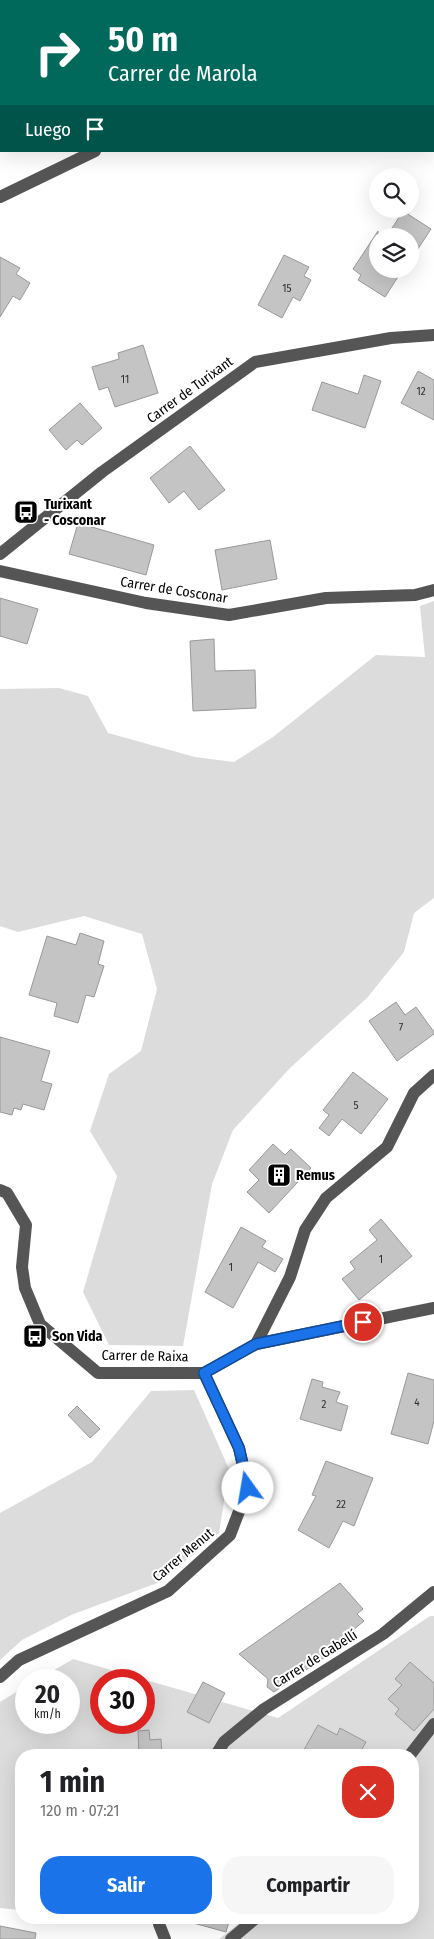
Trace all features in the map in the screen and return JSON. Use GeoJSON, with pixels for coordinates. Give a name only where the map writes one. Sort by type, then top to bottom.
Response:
{"type":"FeatureCollection","features":[{"type":"Feature","properties":{"kind":"street"},"geometry":{"type":"LineString","coordinates":[[0,198],[93,152]]}},
{"type":"Feature","properties":{"kind":"street","name":"Carrer de Turixant"},"geometry":{"type":"LineString","coordinates":[[0,554],[102,472],[255,362],[391,338],[434,335]]}},
{"type":"Feature","properties":{"kind":"street","name":"Carrer de Cosconar"},"geometry":{"type":"LineString","coordinates":[[0,571],[146,602],[229,615],[326,598],[415,595],[434,590]]}},
{"type":"Feature","properties":{"kind":"street"},"geometry":{"type":"LineString","coordinates":[[256,1344],[290,1277],[305,1230],[326,1198],[387,1147],[414,1093],[434,1075]]}},
{"type":"Feature","properties":{"kind":"street","name":"Carrer de Raixa"},"geometry":{"type":"LineString","coordinates":[[0,1190],[7,1193],[26,1225],[22,1267],[25,1288],[40,1324],[98,1373],[204,1373]]}},
{"type":"Feature","properties":{"kind":"street"},"geometry":{"type":"LineString","coordinates":[[204,1373],[256,1344],[434,1308]]}},
{"type":"Feature","properties":{"kind":"street","name":"Carrer Menut"},"geometry":{"type":"LineString","coordinates":[[0,1677],[19,1660],[168,1590],[230,1535],[248,1488],[239,1448],[204,1373]]}},
{"type":"Feature","properties":{"kind":"street","name":"Carrer de Gabellí"},"geometry":{"type":"LineString","coordinates":[[220,1749],[224,1742],[264,1709],[383,1634],[434,1592]]}},
{"type":"Feature","properties":{"kind":"street"},"geometry":{"type":"LineString","coordinates":[[415,1749],[434,1724]]}},
{"type":"Feature","properties":{"kind":"street"},"geometry":{"type":"LineString","coordinates":[[159,1924],[165,1939]]}},
{"type":"Feature","properties":{"kind":"street"},"geometry":{"type":"LineString","coordinates":[[231,1939],[249,1924]]}},
{"type":"Feature","properties":{"kind":"shaded area"},"geometry":{"type":"Polygon","coordinates":[[[434,601],[434,898],[414,913],[404,952],[367,998],[290,1068],[233,1130],[212,1184],[183,1346],[109,1345],[83,1292],[117,1176],[90,1131],[109,1074],[141,1051],[157,989],[142,934],[84,916],[18,932],[0,926],[0,689],[59,688],[88,696],[108,733],[195,757],[234,762],[273,737],[376,655],[425,657],[420,606],[434,601]]]}},
{"type":"Feature","properties":{"kind":"shaded area"},"geometry":{"type":"Polygon","coordinates":[[[194,1390],[229,1469],[219,1533],[160,1582],[71,1615],[22,1640],[0,1660],[0,1513],[92,1462],[151,1391],[194,1390]]]}},
{"type":"Feature","properties":{"kind":"shaded area"},"geometry":{"type":"Polygon","coordinates":[[[430,1616],[434,1616],[434,1939],[219,1939],[238,1924],[419,1924],[419,1749],[15,1749],[15,1909],[0,1908],[0,1702],[15,1693],[15,1734],[80,1734],[80,1669],[56,1669],[73,1659],[108,1669],[90,1669],[90,1734],[155,1734],[155,1683],[278,1718],[430,1616]]]}},
{"type":"Feature","properties":{"kind":"building"},"geometry":{"type":"Polygon","coordinates":[[[399,218],[414,218],[431,229],[419,247],[419,228],[392,228],[399,218]]]}},
{"type":"Feature","properties":{"kind":"building"},"geometry":{"type":"Polygon","coordinates":[[[369,245],[369,278],[397,278],[385,297],[358,280],[361,275],[353,269],[369,245]]]}},
{"type":"Feature","properties":{"kind":"building"},"geometry":{"type":"Polygon","coordinates":[[[284,255],[309,267],[304,276],[311,280],[300,301],[293,297],[282,318],[258,305],[284,255]]]}},
{"type":"Feature","properties":{"kind":"building"},"geometry":{"type":"Polygon","coordinates":[[[0,257],[20,268],[16,274],[30,283],[20,300],[13,296],[0,317],[0,257]]]}},
{"type":"Feature","properties":{"kind":"building"},"geometry":{"type":"Polygon","coordinates":[[[143,345],[158,393],[115,407],[108,387],[99,390],[92,367],[119,359],[118,353],[143,345]]]}},
{"type":"Feature","properties":{"kind":"building"},"geometry":{"type":"Polygon","coordinates":[[[418,371],[434,380],[434,420],[401,403],[418,371]]]}},
{"type":"Feature","properties":{"kind":"building"},"geometry":{"type":"Polygon","coordinates":[[[364,375],[381,381],[365,428],[312,410],[322,382],[358,394],[364,375]]]}},
{"type":"Feature","properties":{"kind":"building"},"geometry":{"type":"Polygon","coordinates":[[[80,403],[102,428],[82,445],[77,440],[66,450],[49,430],[80,403]]]}},
{"type":"Feature","properties":{"kind":"building"},"geometry":{"type":"Polygon","coordinates":[[[190,446],[225,490],[199,510],[184,491],[169,503],[150,478],[190,446]]]}},
{"type":"Feature","properties":{"kind":"building"},"geometry":{"type":"Polygon","coordinates":[[[78,523],[154,545],[146,575],[69,554],[78,523]]]}},
{"type":"Feature","properties":{"kind":"building"},"geometry":{"type":"Polygon","coordinates":[[[270,540],[277,579],[222,590],[215,550],[270,540]]]}},
{"type":"Feature","properties":{"kind":"building"},"geometry":{"type":"Polygon","coordinates":[[[0,598],[38,609],[27,644],[0,636],[0,598]]]}},
{"type":"Feature","properties":{"kind":"building"},"geometry":{"type":"Polygon","coordinates":[[[214,639],[215,671],[255,670],[256,708],[193,711],[190,641],[214,639]]]}},
{"type":"Feature","properties":{"kind":"building"},"geometry":{"type":"Polygon","coordinates":[[[80,933],[104,941],[98,964],[104,966],[94,997],[86,995],[78,1023],[54,1016],[57,1003],[29,995],[47,936],[76,945],[80,933]]]}},
{"type":"Feature","properties":{"kind":"building"},"geometry":{"type":"Polygon","coordinates":[[[396,1002],[405,1015],[416,1007],[434,1032],[434,1034],[397,1061],[369,1021],[396,1002]]]}},
{"type":"Feature","properties":{"kind":"building"},"geometry":{"type":"Polygon","coordinates":[[[0,1037],[50,1051],[41,1081],[52,1084],[44,1110],[23,1104],[21,1110],[14,1108],[12,1115],[0,1112],[0,1037]]]}},
{"type":"Feature","properties":{"kind":"building"},"geometry":{"type":"Polygon","coordinates":[[[353,1072],[388,1099],[361,1134],[342,1119],[329,1136],[319,1128],[329,1115],[323,1110],[353,1072]]]}},
{"type":"Feature","properties":{"kind":"building","name":"Remus"},"geometry":{"type":"Polygon","coordinates":[[[273,1144],[285,1155],[291,1149],[311,1168],[269,1213],[247,1192],[259,1180],[249,1170],[273,1144]]]}},
{"type":"Feature","properties":{"kind":"building"},"geometry":{"type":"Polygon","coordinates":[[[381,1219],[412,1256],[359,1300],[342,1279],[355,1269],[350,1262],[377,1240],[369,1230],[381,1219]]]}},
{"type":"Feature","properties":{"kind":"building"},"geometry":{"type":"Polygon","coordinates":[[[241,1227],[266,1241],[262,1247],[283,1259],[275,1272],[258,1262],[233,1308],[205,1292],[241,1227]]]}},
{"type":"Feature","properties":{"kind":"building"},"geometry":{"type":"Polygon","coordinates":[[[408,1373],[434,1380],[434,1421],[428,1444],[391,1434],[408,1373]]]}},
{"type":"Feature","properties":{"kind":"building"},"geometry":{"type":"Polygon","coordinates":[[[312,1379],[323,1382],[322,1387],[340,1392],[336,1402],[348,1406],[341,1431],[300,1419],[312,1379]]]}},
{"type":"Feature","properties":{"kind":"building"},"geometry":{"type":"Polygon","coordinates":[[[77,1406],[100,1429],[90,1438],[68,1415],[77,1406]]]}},
{"type":"Feature","properties":{"kind":"building"},"geometry":{"type":"Polygon","coordinates":[[[326,1461],[373,1478],[354,1526],[343,1521],[329,1548],[298,1530],[316,1496],[312,1495],[326,1461]]]}},
{"type":"Feature","properties":{"kind":"building"},"geometry":{"type":"Polygon","coordinates":[[[340,1583],[363,1609],[357,1614],[364,1621],[353,1630],[357,1635],[274,1692],[267,1687],[268,1679],[239,1654],[340,1583]]]}},
{"type":"Feature","properties":{"kind":"building"},"geometry":{"type":"Polygon","coordinates":[[[410,1662],[434,1683],[434,1709],[414,1731],[395,1714],[399,1709],[388,1699],[402,1685],[395,1679],[410,1662]]]}},
{"type":"Feature","properties":{"kind":"building"},"geometry":{"type":"Polygon","coordinates":[[[203,1682],[225,1693],[209,1723],[187,1712],[203,1682]]]}},
{"type":"Feature","properties":{"kind":"building"},"geometry":{"type":"Polygon","coordinates":[[[318,1725],[337,1735],[340,1728],[366,1742],[362,1749],[304,1749],[318,1725]]]}},
{"type":"Feature","properties":{"kind":"building"},"geometry":{"type":"Polygon","coordinates":[[[138,1734],[149,1734],[150,1740],[161,1739],[162,1749],[139,1749],[138,1734]]]}},
{"type":"Feature","properties":{"kind":"building"},"geometry":{"type":"Polygon","coordinates":[[[197,1924],[228,1924],[226,1932],[197,1924]]]}},
{"type":"Feature","properties":{"kind":"building"},"geometry":{"type":"Polygon","coordinates":[[[0,1926],[36,1933],[35,1939],[0,1939],[0,1926]]]}},
{"type":"Feature","properties":{"kind":"place","name":"Turixant - Cosconar"},"geometry":{"type":"Point","coordinates":[26,512]}},
{"type":"Feature","properties":{"kind":"place","name":"Remus"},"geometry":{"type":"Point","coordinates":[279,1175]}},
{"type":"Feature","properties":{"kind":"place","name":"Son Vida"},"geometry":{"type":"Point","coordinates":[35,1336]}},
{"type":"Feature","properties":{"kind":"route"},"geometry":{"type":"LineString","coordinates":[[248,1488],[239,1448],[204,1373],[256,1344],[363,1322]]}}]}
